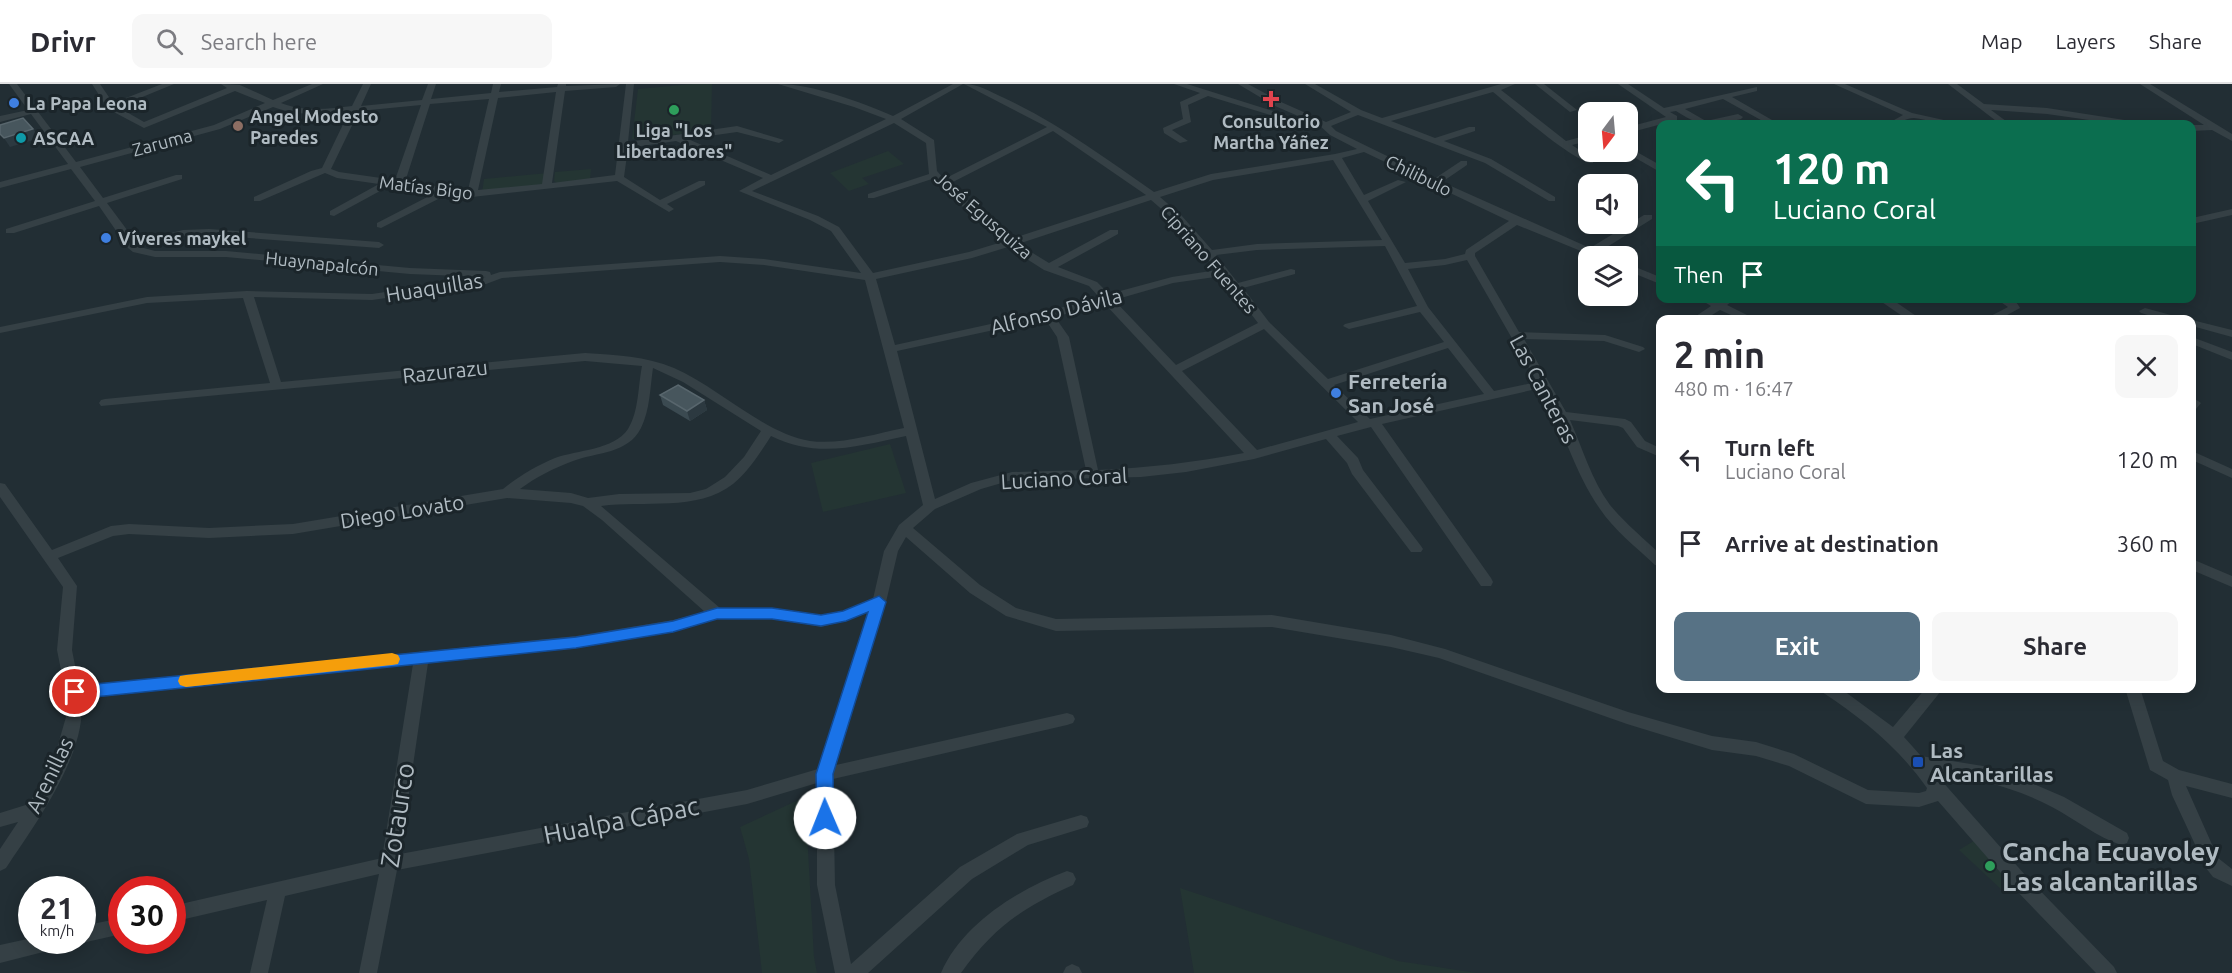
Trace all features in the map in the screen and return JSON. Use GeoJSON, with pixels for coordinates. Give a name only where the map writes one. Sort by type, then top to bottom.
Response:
{"type":"FeatureCollection","features":[{"type":"Feature","properties":{"kind":"street"},"geometry":{"type":"LineString","coordinates":[[13,84],[132,246],[183,233],[209,232],[379,245]]}},
{"type":"Feature","properties":{"kind":"street"},"geometry":{"type":"LineString","coordinates":[[96,84],[111,107],[144,125],[244,84]]}},
{"type":"Feature","properties":{"kind":"street"},"geometry":{"type":"LineString","coordinates":[[111,107],[170,84]]}},
{"type":"Feature","properties":{"kind":"street"},"geometry":{"type":"LineString","coordinates":[[225,84],[273,104],[304,112],[356,110],[427,103],[561,86],[616,84]]}},
{"type":"Feature","properties":{"kind":"street","name":"Zaruma"},"geometry":{"type":"LineString","coordinates":[[0,185],[209,130],[319,84]]}},
{"type":"Feature","properties":{"kind":"street"},"geometry":{"type":"LineString","coordinates":[[257,200],[314,173],[326,170],[367,84]]}},
{"type":"Feature","properties":{"kind":"street"},"geometry":{"type":"LineString","coordinates":[[399,184],[432,84]]}},
{"type":"Feature","properties":{"kind":"street"},"geometry":{"type":"LineString","coordinates":[[471,194],[497,84]]}},
{"type":"Feature","properties":{"kind":"street"},"geometry":{"type":"LineString","coordinates":[[630,84],[619,177],[665,206],[702,183]]}},
{"type":"Feature","properties":{"kind":"street","name":"José Egusquiza"},"geometry":{"type":"LineString","coordinates":[[782,84],[894,118],[931,142],[932,171],[938,179],[1010,243],[1048,268],[1090,283],[1108,299],[1254,455]]}},
{"type":"Feature","properties":{"kind":"street"},"geometry":{"type":"LineString","coordinates":[[930,506],[909,431],[891,349],[870,277],[835,229],[814,218],[745,192],[745,189],[894,118],[959,84]]}},
{"type":"Feature","properties":{"kind":"street","name":"Cipriano Fuentes"},"geometry":{"type":"LineString","coordinates":[[968,84],[1054,127],[1152,195],[1177,218],[1209,253],[1222,273],[1265,324],[1371,424],[1486,582]]}},
{"type":"Feature","properties":{"kind":"street"},"geometry":{"type":"LineString","coordinates":[[1178,84],[1334,133]]}},
{"type":"Feature","properties":{"kind":"street","name":"Chilibulo"},"geometry":{"type":"LineString","coordinates":[[1242,84],[1278,104],[1326,125],[1334,133],[1434,183],[1578,247]]}},
{"type":"Feature","properties":{"kind":"street"},"geometry":{"type":"LineString","coordinates":[[1309,84],[1358,112],[1488,161],[1552,199]]}},
{"type":"Feature","properties":{"kind":"street"},"geometry":{"type":"LineString","coordinates":[[1381,121],[1511,84]]}},
{"type":"Feature","properties":{"kind":"street"},"geometry":{"type":"LineString","coordinates":[[1539,84],[1573,110]]}},
{"type":"Feature","properties":{"kind":"street"},"geometry":{"type":"LineString","coordinates":[[1622,84],[1674,118],[1666,120]]}},
{"type":"Feature","properties":{"kind":"street"},"geometry":{"type":"LineString","coordinates":[[1838,84],[1910,115],[1936,120]]}},
{"type":"Feature","properties":{"kind":"street"},"geometry":{"type":"LineString","coordinates":[[1952,84],[1999,120]]}},
{"type":"Feature","properties":{"kind":"street"},"geometry":{"type":"LineString","coordinates":[[2144,84],[2232,138]]}},
{"type":"Feature","properties":{"kind":"street"},"geometry":{"type":"LineString","coordinates":[[546,187],[561,86]]}},
{"type":"Feature","properties":{"kind":"street"},"geometry":{"type":"LineString","coordinates":[[1495,89],[1578,153]]}},
{"type":"Feature","properties":{"kind":"street"},"geometry":{"type":"LineString","coordinates":[[1664,111],[1754,89]]}},
{"type":"Feature","properties":{"kind":"street"},"geometry":{"type":"LineString","coordinates":[[1183,141],[1170,133],[1168,129],[1188,120],[1183,104],[1208,93]]}},
{"type":"Feature","properties":{"kind":"street"},"geometry":{"type":"LineString","coordinates":[[1723,96],[1767,120]]}},
{"type":"Feature","properties":{"kind":"street"},"geometry":{"type":"LineString","coordinates":[[1980,106],[2047,111],[2105,120]]}},
{"type":"Feature","properties":{"kind":"street"},"geometry":{"type":"LineString","coordinates":[[1678,108],[1699,120]]}},
{"type":"Feature","properties":{"kind":"street"},"geometry":{"type":"LineString","coordinates":[[0,119],[33,111]]}},
{"type":"Feature","properties":{"kind":"street"},"geometry":{"type":"LineString","coordinates":[[1326,125],[1358,112]]}},
{"type":"Feature","properties":{"kind":"street"},"geometry":{"type":"LineString","coordinates":[[1899,120],[1910,115]]}},
{"type":"Feature","properties":{"kind":"street"},"geometry":{"type":"LineString","coordinates":[[1724,120],[1738,117]]}},
{"type":"Feature","properties":{"kind":"street"},"geometry":{"type":"LineString","coordinates":[[1638,127],[1656,123]]}},
{"type":"Feature","properties":{"kind":"street"},"geometry":{"type":"LineString","coordinates":[[871,196],[938,179],[1054,127]]}},
{"type":"Feature","properties":{"kind":"street"},"geometry":{"type":"LineString","coordinates":[[2196,128],[2213,127]]}},
{"type":"Feature","properties":{"kind":"street"},"geometry":{"type":"LineString","coordinates":[[623,146],[737,129],[779,140]]}},
{"type":"Feature","properties":{"kind":"street"},"geometry":{"type":"LineString","coordinates":[[1435,141],[1472,129]]}},
{"type":"Feature","properties":{"kind":"street"},"geometry":{"type":"LineString","coordinates":[[675,137],[768,177]]}},
{"type":"Feature","properties":{"kind":"street"},"geometry":{"type":"LineString","coordinates":[[1563,144],[1578,140]]}},
{"type":"Feature","properties":{"kind":"street"},"geometry":{"type":"LineString","coordinates":[[870,277],[972,255],[1152,195],[1240,171],[1336,157],[1366,149]]}},
{"type":"Feature","properties":{"kind":"street"},"geometry":{"type":"LineString","coordinates":[[1638,156],[1656,167]]}},
{"type":"Feature","properties":{"kind":"street"},"geometry":{"type":"LineString","coordinates":[[1336,157],[1389,243],[1423,308],[1491,395]]}},
{"type":"Feature","properties":{"kind":"street"},"geometry":{"type":"LineString","coordinates":[[1434,183],[1464,163]]}},
{"type":"Feature","properties":{"kind":"street","name":"Matías Bigo"},"geometry":{"type":"LineString","coordinates":[[326,170],[337,175],[471,194],[619,177]]}},
{"type":"Feature","properties":{"kind":"street"},"geometry":{"type":"LineString","coordinates":[[10,231],[179,177]]}},
{"type":"Feature","properties":{"kind":"street"},"geometry":{"type":"LineString","coordinates":[[1364,200],[1401,182]]}},
{"type":"Feature","properties":{"kind":"street"},"geometry":{"type":"LineString","coordinates":[[334,213],[388,183]]}},
{"type":"Feature","properties":{"kind":"street"},"geometry":{"type":"LineString","coordinates":[[381,225],[446,190]]}},
{"type":"Feature","properties":{"kind":"street"},"geometry":{"type":"LineString","coordinates":[[2196,220],[2232,212]]}},
{"type":"Feature","properties":{"kind":"street"},"geometry":{"type":"LineString","coordinates":[[1607,246],[1648,217]]}},
{"type":"Feature","properties":{"kind":"street"},"geometry":{"type":"LineString","coordinates":[[1402,266],[1445,262],[1470,255],[1470,252],[1516,221]]}},
{"type":"Feature","properties":{"kind":"street"},"geometry":{"type":"LineString","coordinates":[[1048,268],[1114,232]]}},
{"type":"Feature","properties":{"kind":"street"},"geometry":{"type":"LineString","coordinates":[[1209,253],[1257,247],[1389,243]]}},
{"type":"Feature","properties":{"kind":"street","name":"Huaynapalcón"},"geometry":{"type":"LineString","coordinates":[[132,246],[144,253],[155,254],[226,254],[410,271],[500,275]]}},
{"type":"Feature","properties":{"kind":"street","name":"Las Canteras"},"geometry":{"type":"LineString","coordinates":[[1470,255],[1562,415],[1593,487],[1605,507],[1629,534],[1656,558]]}},
{"type":"Feature","properties":{"kind":"street","name":"Huaquillas"},"geometry":{"type":"LineString","coordinates":[[0,330],[147,300],[247,294],[372,297],[486,281],[500,275],[720,259],[764,262],[870,277]]}},
{"type":"Feature","properties":{"kind":"street"},"geometry":{"type":"LineString","coordinates":[[1638,271],[1656,279]]}},
{"type":"Feature","properties":{"kind":"street"},"geometry":{"type":"LineString","coordinates":[[1235,287],[1291,272]]}},
{"type":"Feature","properties":{"kind":"street","name":"Alfonso Dávila"},"geometry":{"type":"LineString","coordinates":[[891,349],[1048,315],[1172,280],[1222,273]]}},
{"type":"Feature","properties":{"kind":"street"},"geometry":{"type":"LineString","coordinates":[[247,294],[276,385]]}},
{"type":"Feature","properties":{"kind":"street"},"geometry":{"type":"LineString","coordinates":[[1714,303],[1741,315]]}},
{"type":"Feature","properties":{"kind":"street"},"geometry":{"type":"LineString","coordinates":[[1704,315],[1724,303]]}},
{"type":"Feature","properties":{"kind":"street"},"geometry":{"type":"LineString","coordinates":[[1889,303],[1909,315]]}},
{"type":"Feature","properties":{"kind":"street"},"geometry":{"type":"LineString","coordinates":[[1999,315],[2014,308],[2008,303]]}},
{"type":"Feature","properties":{"kind":"street"},"geometry":{"type":"LineString","coordinates":[[1349,326],[1423,308]]}},
{"type":"Feature","properties":{"kind":"street"},"geometry":{"type":"LineString","coordinates":[[1048,315],[1063,337],[1093,474]]}},
{"type":"Feature","properties":{"kind":"street"},"geometry":{"type":"LineString","coordinates":[[1174,369],[1265,324]]}},
{"type":"Feature","properties":{"kind":"street"},"geometry":{"type":"LineString","coordinates":[[2196,324],[2232,334]]}},
{"type":"Feature","properties":{"kind":"street"},"geometry":{"type":"LineString","coordinates":[[1516,335],[1605,338],[1639,349]]}},
{"type":"Feature","properties":{"kind":"street"},"geometry":{"type":"LineString","coordinates":[[2196,342],[2232,356]]}},
{"type":"Feature","properties":{"kind":"street"},"geometry":{"type":"LineString","coordinates":[[1326,384],[1449,344]]}},
{"type":"Feature","properties":{"kind":"street","name":"Razurazu"},"geometry":{"type":"LineString","coordinates":[[105,403],[585,357],[648,363],[672,372],[769,429],[799,443],[826,446],[909,431]]}},
{"type":"Feature","properties":{"kind":"street"},"geometry":{"type":"LineString","coordinates":[[507,493],[519,482],[543,468],[572,456],[615,445],[624,440],[637,423],[648,363]]}},
{"type":"Feature","properties":{"kind":"street","name":"Luciano Coral"},"geometry":{"type":"LineString","coordinates":[[844,973],[826,885],[825,774],[879,602],[891,551],[904,528],[930,506],[976,486],[1012,476],[1141,473],[1186,468],[1254,455],[1371,424],[1543,384]]}},
{"type":"Feature","properties":{"kind":"street"},"geometry":{"type":"LineString","coordinates":[[1562,415],[1621,422],[1627,425],[1641,444],[1656,451]]}},
{"type":"Feature","properties":{"kind":"street"},"geometry":{"type":"LineString","coordinates":[[588,504],[604,500],[695,498],[715,491],[744,466],[769,429]]}},
{"type":"Feature","properties":{"kind":"street"},"geometry":{"type":"LineString","coordinates":[[1329,435],[1353,461],[1357,471],[1416,549]]}},
{"type":"Feature","properties":{"kind":"street"},"geometry":{"type":"LineString","coordinates":[[2196,457],[2232,474]]}},
{"type":"Feature","properties":{"kind":"street","name":"Arenillas"},"geometry":{"type":"LineString","coordinates":[[0,487],[70,586],[64,622],[66,660],[75,692],[74,717],[67,746],[35,809],[0,863]]}},
{"type":"Feature","properties":{"kind":"street","name":"Diego Lovato"},"geometry":{"type":"LineString","coordinates":[[50,556],[111,531],[129,529],[209,533],[293,529],[507,493],[571,498],[588,504],[607,517],[717,614]]}},
{"type":"Feature","properties":{"kind":"street"},"geometry":{"type":"LineString","coordinates":[[904,528],[975,588],[1011,612],[1056,625],[1272,621],[1391,641],[1440,653],[1627,718],[1712,743],[1756,749],[1794,761],[1866,797],[1919,800],[1933,796],[1935,787]]}},
{"type":"Feature","properties":{"kind":"street"},"geometry":{"type":"LineString","coordinates":[[2196,566],[2232,582]]}},
{"type":"Feature","properties":{"kind":"street"},"geometry":{"type":"LineString","coordinates":[[75,692],[576,642],[673,626],[717,614],[772,613],[821,621],[846,616],[879,602]]}},
{"type":"Feature","properties":{"kind":"street","name":"Zotaurco"},"geometry":{"type":"LineString","coordinates":[[368,973],[390,864],[422,656]]}},
{"type":"Feature","properties":{"kind":"street"},"geometry":{"type":"LineString","coordinates":[[1835,693],[1873,718],[1895,736],[1918,762],[1935,787],[2020,882],[2108,973]]}},
{"type":"Feature","properties":{"kind":"street"},"geometry":{"type":"LineString","coordinates":[[1895,736],[1931,693]]}},
{"type":"Feature","properties":{"kind":"street"},"geometry":{"type":"LineString","coordinates":[[2133,693],[2153,761],[2159,768],[2175,776],[2232,792]]}},
{"type":"Feature","properties":{"kind":"street","name":"Hualpa Cápac"},"geometry":{"type":"LineString","coordinates":[[186,911],[390,864],[747,796],[825,774],[1067,719]]}},
{"type":"Feature","properties":{"kind":"street"},"geometry":{"type":"LineString","coordinates":[[1918,762],[1989,775],[2019,784],[2065,806],[2121,838]]}},
{"type":"Feature","properties":{"kind":"street"},"geometry":{"type":"LineString","coordinates":[[2175,776],[2180,795],[2212,863],[2219,872],[2232,878]]}},
{"type":"Feature","properties":{"kind":"street"},"geometry":{"type":"LineString","coordinates":[[0,820],[35,809]]}},
{"type":"Feature","properties":{"kind":"street"},"geometry":{"type":"LineString","coordinates":[[855,973],[966,873],[1023,839],[1081,822]]}},
{"type":"Feature","properties":{"kind":"street"},"geometry":{"type":"LineString","coordinates":[[950,973],[974,939],[999,914],[1030,895],[1067,879]]}},
{"type":"Feature","properties":{"kind":"street"},"geometry":{"type":"LineString","coordinates":[[259,973],[278,889]]}},
{"type":"Feature","properties":{"kind":"street"},"geometry":{"type":"LineString","coordinates":[[0,954],[18,950]]}},
{"type":"Feature","properties":{"kind":"shaded area","name":"Liga \"Los Libertadores\""},"geometry":{"type":"Polygon","coordinates":[[[712,84],[711,131],[632,139],[638,89],[712,84]]]}},
{"type":"Feature","properties":{"kind":"shaded area"},"geometry":{"type":"Polygon","coordinates":[[[888,151],[904,164],[862,178],[869,184],[849,191],[830,173],[888,151]]]}},
{"type":"Feature","properties":{"kind":"shaded area"},"geometry":{"type":"Polygon","coordinates":[[[591,169],[590,180],[558,184],[554,181],[555,172],[591,169]]]}},
{"type":"Feature","properties":{"kind":"shaded area"},"geometry":{"type":"Polygon","coordinates":[[[548,173],[542,187],[482,193],[484,179],[548,173]]]}},
{"type":"Feature","properties":{"kind":"shaded area"},"geometry":{"type":"Polygon","coordinates":[[[890,444],[906,493],[823,512],[811,463],[890,444]]]}},
{"type":"Feature","properties":{"kind":"shaded area"},"geometry":{"type":"Polygon","coordinates":[[[805,797],[814,957],[817,973],[762,973],[749,859],[740,827],[805,797]]]}},
{"type":"Feature","properties":{"kind":"shaded area","name":"Cancha Ecuavoley Las alcantarillas"},"geometry":{"type":"Polygon","coordinates":[[[1977,839],[2020,882],[2002,890],[1959,850],[1977,839]]]}},
{"type":"Feature","properties":{"kind":"shaded area"},"geometry":{"type":"Polygon","coordinates":[[[1180,888],[1398,961],[1477,973],[1194,973],[1180,888]]]}},
{"type":"Feature","properties":{"kind":"building"},"geometry":{"type":"Polygon","coordinates":[[[23,118],[33,129],[4,138],[0,134],[0,125],[23,118]]]}},
{"type":"Feature","properties":{"kind":"building"},"geometry":{"type":"Polygon","coordinates":[[[678,385],[704,400],[687,411],[660,395],[678,385]]]}},
{"type":"Feature","properties":{"kind":"slow traffic"},"geometry":{"type":"LineString","coordinates":[[186,681],[392,659]]}},
{"type":"Feature","properties":{"kind":"place","name":"Consultorio Martha Yáñez"},"geometry":{"type":"Point","coordinates":[1271,99]}},
{"type":"Feature","properties":{"kind":"place","name":"La Papa Leona"},"geometry":{"type":"Point","coordinates":[14,103]}},
{"type":"Feature","properties":{"kind":"place","name":"Liga \"Los Libertadores\""},"geometry":{"type":"Point","coordinates":[674,110]}},
{"type":"Feature","properties":{"kind":"place","name":"Angel Modesto Paredes"},"geometry":{"type":"Point","coordinates":[238,126]}},
{"type":"Feature","properties":{"kind":"place","name":"ASCAA"},"geometry":{"type":"Point","coordinates":[21,138]}},
{"type":"Feature","properties":{"kind":"place","name":"Víveres maykel"},"geometry":{"type":"Point","coordinates":[106,238]}},
{"type":"Feature","properties":{"kind":"place","name":"Ferretería San José"},"geometry":{"type":"Point","coordinates":[1336,393]}},
{"type":"Feature","properties":{"kind":"place","name":"Las Alcantarillas"},"geometry":{"type":"Point","coordinates":[1918,762]}},
{"type":"Feature","properties":{"kind":"place","name":"Cancha Ecuavoley Las alcantarillas"},"geometry":{"type":"Point","coordinates":[1990,866]}},
{"type":"Feature","properties":{"kind":"route"},"geometry":{"type":"LineString","coordinates":[[75,692],[576,642],[673,626],[717,614],[772,613],[821,621],[846,616],[879,602],[825,774],[825,818]]}}]}
